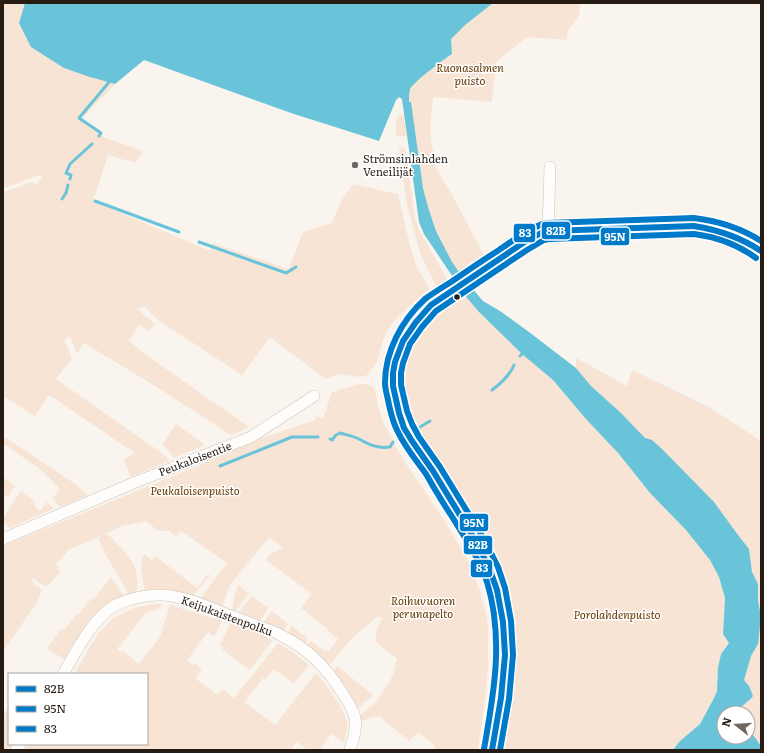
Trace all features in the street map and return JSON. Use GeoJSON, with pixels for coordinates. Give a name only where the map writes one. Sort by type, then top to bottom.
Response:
{"type":"FeatureCollection","features":[{"type":"Feature","properties":{"kind":"street"},"geometry":{"type":"LineString","coordinates":[[548,231],[550,167]]}},
{"type":"Feature","properties":{"kind":"street"},"geometry":{"type":"LineString","coordinates":[[492,750],[504,665],[505,637],[500,604],[493,578],[474,536],[434,472],[406,432],[401,419],[393,386],[398,354],[402,344],[409,331],[424,312],[435,303],[540,233],[548,231],[694,226],[725,232],[740,238],[761,250]]}},
{"type":"Feature","properties":{"kind":"street","name":"Peukaloisentie"},"geometry":{"type":"LineString","coordinates":[[3,539],[130,484],[251,437],[314,396]]}},
{"type":"Feature","properties":{"kind":"street","name":"Keijukaistenpolku"},"geometry":{"type":"LineString","coordinates":[[64,673],[93,626],[114,606],[128,600],[156,595],[170,596],[215,610],[281,635],[295,643],[318,661],[339,688],[355,717],[355,735],[350,750]]}},
{"type":"Feature","properties":{"kind":"green space"},"geometry":{"type":"Polygon","coordinates":[[[3,3],[73,3],[90,77],[115,84],[82,118],[105,138],[143,151],[135,163],[108,155],[93,201],[210,251],[212,243],[289,269],[303,232],[332,223],[341,201],[353,184],[398,194],[416,266],[430,289],[395,320],[383,340],[377,362],[366,376],[360,377],[338,374],[326,379],[270,337],[242,375],[158,320],[144,306],[137,309],[155,324],[149,331],[139,324],[129,341],[142,352],[249,427],[231,435],[152,384],[84,343],[77,354],[70,337],[64,340],[72,358],[56,379],[166,456],[169,461],[131,477],[124,460],[135,453],[49,395],[35,416],[3,396],[3,192],[32,182],[36,185],[43,175],[32,177],[3,188],[3,3]]]}},
{"type":"Feature","properties":{"kind":"green space","name":"Ruonasalmen puisto"},"geometry":{"type":"Polygon","coordinates":[[[458,3],[580,3],[579,16],[568,30],[567,40],[527,37],[496,62],[492,102],[433,97],[430,130],[436,168],[485,257],[460,274],[447,254],[429,210],[421,177],[411,102],[409,102],[410,89],[417,81],[452,54],[451,39],[458,3]]]}},
{"type":"Feature","properties":{"kind":"green space"},"geometry":{"type":"Polygon","coordinates":[[[403,114],[407,136],[397,137],[396,120],[403,114]]]}},
{"type":"Feature","properties":{"kind":"green space"},"geometry":{"type":"Polygon","coordinates":[[[405,147],[415,218],[419,230],[448,281],[437,288],[420,253],[407,205],[399,148],[405,147]]]}},
{"type":"Feature","properties":{"kind":"green space","name":"Porolahdenpuisto"},"geometry":{"type":"Polygon","coordinates":[[[467,298],[479,312],[525,356],[553,380],[585,418],[619,454],[650,493],[686,530],[710,560],[719,577],[725,598],[723,634],[729,643],[721,654],[718,668],[717,691],[700,724],[680,741],[673,750],[502,750],[510,700],[511,629],[509,609],[406,414],[400,385],[404,357],[409,341],[428,319],[460,299],[467,298]]]}},
{"type":"Feature","properties":{"kind":"green space"},"geometry":{"type":"Polygon","coordinates":[[[576,358],[627,386],[632,370],[709,407],[761,441],[761,750],[756,745],[756,705],[739,705],[750,618],[620,412],[591,386],[576,368],[576,358]]]}},
{"type":"Feature","properties":{"kind":"green space"},"geometry":{"type":"Polygon","coordinates":[[[360,384],[366,384],[373,387],[376,392],[382,420],[395,445],[446,523],[468,560],[480,591],[488,626],[488,665],[478,750],[434,750],[435,746],[418,732],[409,741],[380,717],[358,721],[358,717],[375,703],[390,681],[394,672],[397,659],[375,641],[377,629],[382,618],[378,616],[352,638],[328,667],[306,647],[311,641],[326,652],[327,650],[329,651],[338,639],[327,630],[328,629],[301,608],[312,594],[266,560],[269,555],[283,548],[269,537],[230,585],[222,607],[198,601],[227,563],[181,531],[176,536],[169,531],[158,531],[146,521],[122,526],[107,533],[133,563],[137,574],[137,593],[129,597],[126,589],[104,552],[99,541],[100,536],[70,549],[56,564],[60,572],[48,586],[44,586],[33,578],[31,581],[41,589],[41,593],[37,602],[3,652],[3,546],[262,438],[315,420],[316,416],[323,419],[332,392],[360,384]]]}},
{"type":"Feature","properties":{"kind":"green space"},"geometry":{"type":"Polygon","coordinates":[[[176,424],[205,445],[174,458],[162,445],[176,424]]]}},
{"type":"Feature","properties":{"kind":"green space"},"geometry":{"type":"Polygon","coordinates":[[[3,436],[78,486],[88,495],[60,507],[53,498],[60,489],[41,470],[3,443],[3,436]]]}},
{"type":"Feature","properties":{"kind":"green space"},"geometry":{"type":"Polygon","coordinates":[[[3,477],[15,486],[8,497],[3,494],[3,477]]]}},
{"type":"Feature","properties":{"kind":"green space"},"geometry":{"type":"Polygon","coordinates":[[[21,491],[36,503],[34,506],[40,511],[47,502],[53,509],[10,528],[3,521],[3,518],[21,491]]]}},
{"type":"Feature","properties":{"kind":"green space"},"geometry":{"type":"Polygon","coordinates":[[[144,554],[152,560],[155,556],[197,588],[208,574],[210,575],[191,598],[145,592],[142,578],[144,554]]]}},
{"type":"Feature","properties":{"kind":"green space"},"geometry":{"type":"Polygon","coordinates":[[[111,577],[125,598],[66,661],[47,648],[62,628],[64,630],[91,599],[93,600],[111,577]]]}},
{"type":"Feature","properties":{"kind":"green space"},"geometry":{"type":"Polygon","coordinates":[[[238,585],[249,594],[234,612],[234,601],[238,585]]]}},
{"type":"Feature","properties":{"kind":"green space"},"geometry":{"type":"Polygon","coordinates":[[[252,596],[268,608],[260,621],[238,613],[252,596]]]}},
{"type":"Feature","properties":{"kind":"green space"},"geometry":{"type":"Polygon","coordinates":[[[161,604],[159,609],[146,613],[117,649],[122,653],[123,651],[139,664],[160,637],[170,605],[222,621],[214,637],[208,632],[187,660],[193,665],[195,663],[202,669],[196,679],[218,695],[223,689],[234,698],[278,643],[291,651],[309,665],[294,684],[274,669],[265,680],[263,678],[245,702],[275,725],[316,673],[325,683],[346,718],[347,728],[344,742],[331,734],[320,750],[308,750],[297,742],[290,750],[25,750],[28,745],[148,745],[148,673],[75,673],[97,635],[113,618],[137,607],[161,604]]]}},
{"type":"Feature","properties":{"kind":"green space"},"geometry":{"type":"Polygon","coordinates":[[[272,611],[288,624],[282,632],[263,623],[272,611]]]}},
{"type":"Feature","properties":{"kind":"green space"},"geometry":{"type":"Polygon","coordinates":[[[230,623],[273,640],[250,670],[222,649],[223,647],[220,645],[230,623]]]}},
{"type":"Feature","properties":{"kind":"green space"},"geometry":{"type":"Polygon","coordinates":[[[292,626],[308,639],[304,645],[286,635],[292,626]]]}},
{"type":"Feature","properties":{"kind":"green space"},"geometry":{"type":"Polygon","coordinates":[[[337,666],[373,695],[356,710],[332,673],[337,666]]]}},
{"type":"Feature","properties":{"kind":"green space"},"geometry":{"type":"Polygon","coordinates":[[[8,708],[8,745],[13,745],[10,750],[3,750],[3,715],[8,708]]]}},
{"type":"Feature","properties":{"kind":"water"},"geometry":{"type":"Polygon","coordinates":[[[25,3],[493,3],[465,25],[451,39],[452,54],[423,76],[410,89],[409,102],[411,102],[423,188],[436,231],[460,274],[483,301],[500,311],[576,368],[591,386],[620,412],[645,438],[652,440],[662,449],[714,502],[749,549],[752,572],[758,584],[758,601],[761,616],[758,644],[751,656],[744,680],[749,686],[753,696],[743,705],[716,705],[716,745],[756,745],[756,739],[761,746],[761,750],[673,750],[680,741],[700,724],[717,691],[718,668],[721,654],[729,643],[723,634],[725,598],[719,577],[710,560],[686,530],[650,493],[619,454],[585,418],[553,380],[522,354],[479,312],[467,298],[424,234],[419,222],[402,99],[399,97],[396,100],[379,141],[291,113],[144,60],[115,84],[90,77],[64,68],[31,47],[19,23],[25,3]]]}},
{"type":"Feature","properties":{"kind":"waterway"},"geometry":{"type":"LineString","coordinates":[[99,136],[101,133],[79,118],[110,81]]}},
{"type":"Feature","properties":{"kind":"waterway"},"geometry":{"type":"LineString","coordinates":[[70,179],[71,175],[66,173],[70,164],[92,144]]}},
{"type":"Feature","properties":{"kind":"waterway"},"geometry":{"type":"LineString","coordinates":[[62,199],[66,193],[68,185]]}},
{"type":"Feature","properties":{"kind":"waterway"},"geometry":{"type":"LineString","coordinates":[[95,201],[179,232]]}},
{"type":"Feature","properties":{"kind":"waterway"},"geometry":{"type":"LineString","coordinates":[[199,242],[286,273],[296,267]]}},
{"type":"Feature","properties":{"kind":"waterway"},"geometry":{"type":"LineString","coordinates":[[492,390],[507,376],[514,365]]}},
{"type":"Feature","properties":{"kind":"waterway"},"geometry":{"type":"LineString","coordinates":[[420,427],[430,421]]}},
{"type":"Feature","properties":{"kind":"waterway"},"geometry":{"type":"LineString","coordinates":[[330,439],[332,440],[340,433],[354,437],[377,447],[390,447],[393,442]]}},
{"type":"Feature","properties":{"kind":"waterway"},"geometry":{"type":"LineString","coordinates":[[220,466],[292,437],[318,437]]}},
{"type":"Feature","properties":{"kind":"transit line","name":"83"},"geometry":{"type":"LineString","coordinates":[[484,749],[496,666],[495,624],[492,603],[484,573],[476,556],[426,474],[404,443],[393,422],[385,383],[388,359],[396,337],[409,316],[425,299],[522,235],[546,223],[694,218],[729,226],[745,232],[761,241]]}},
{"type":"Feature","properties":{"kind":"transit line","name":"82B"},"geometry":{"type":"LineString","coordinates":[[492,750],[501,698],[505,655],[503,622],[497,590],[490,570],[477,543],[433,471],[404,428],[393,386],[395,362],[403,341],[416,322],[431,305],[523,243],[541,233],[548,231],[694,226],[729,235],[761,251]]}},
{"type":"Feature","properties":{"kind":"transit line","name":"95N"},"geometry":{"type":"LineString","coordinates":[[500,750],[509,699],[513,655],[511,621],[505,588],[498,567],[484,539],[412,424],[407,411],[401,385],[403,363],[410,344],[436,311],[544,240],[694,234],[711,237],[726,242],[742,249],[756,258]]}},
{"type":"Feature","properties":{"kind":"place","name":"Strömsinlahden Veneilijät"},"geometry":{"type":"Point","coordinates":[355,165]}},
{"type":"Feature","properties":{"kind":"park label","name":"Peukaloisenpuisto"},"geometry":{"type":"Point","coordinates":[195,491]}},
{"type":"Feature","properties":{"kind":"park label","name":"Roihuvuoren perunapelto"},"geometry":{"type":"Point","coordinates":[423,607]}}]}
